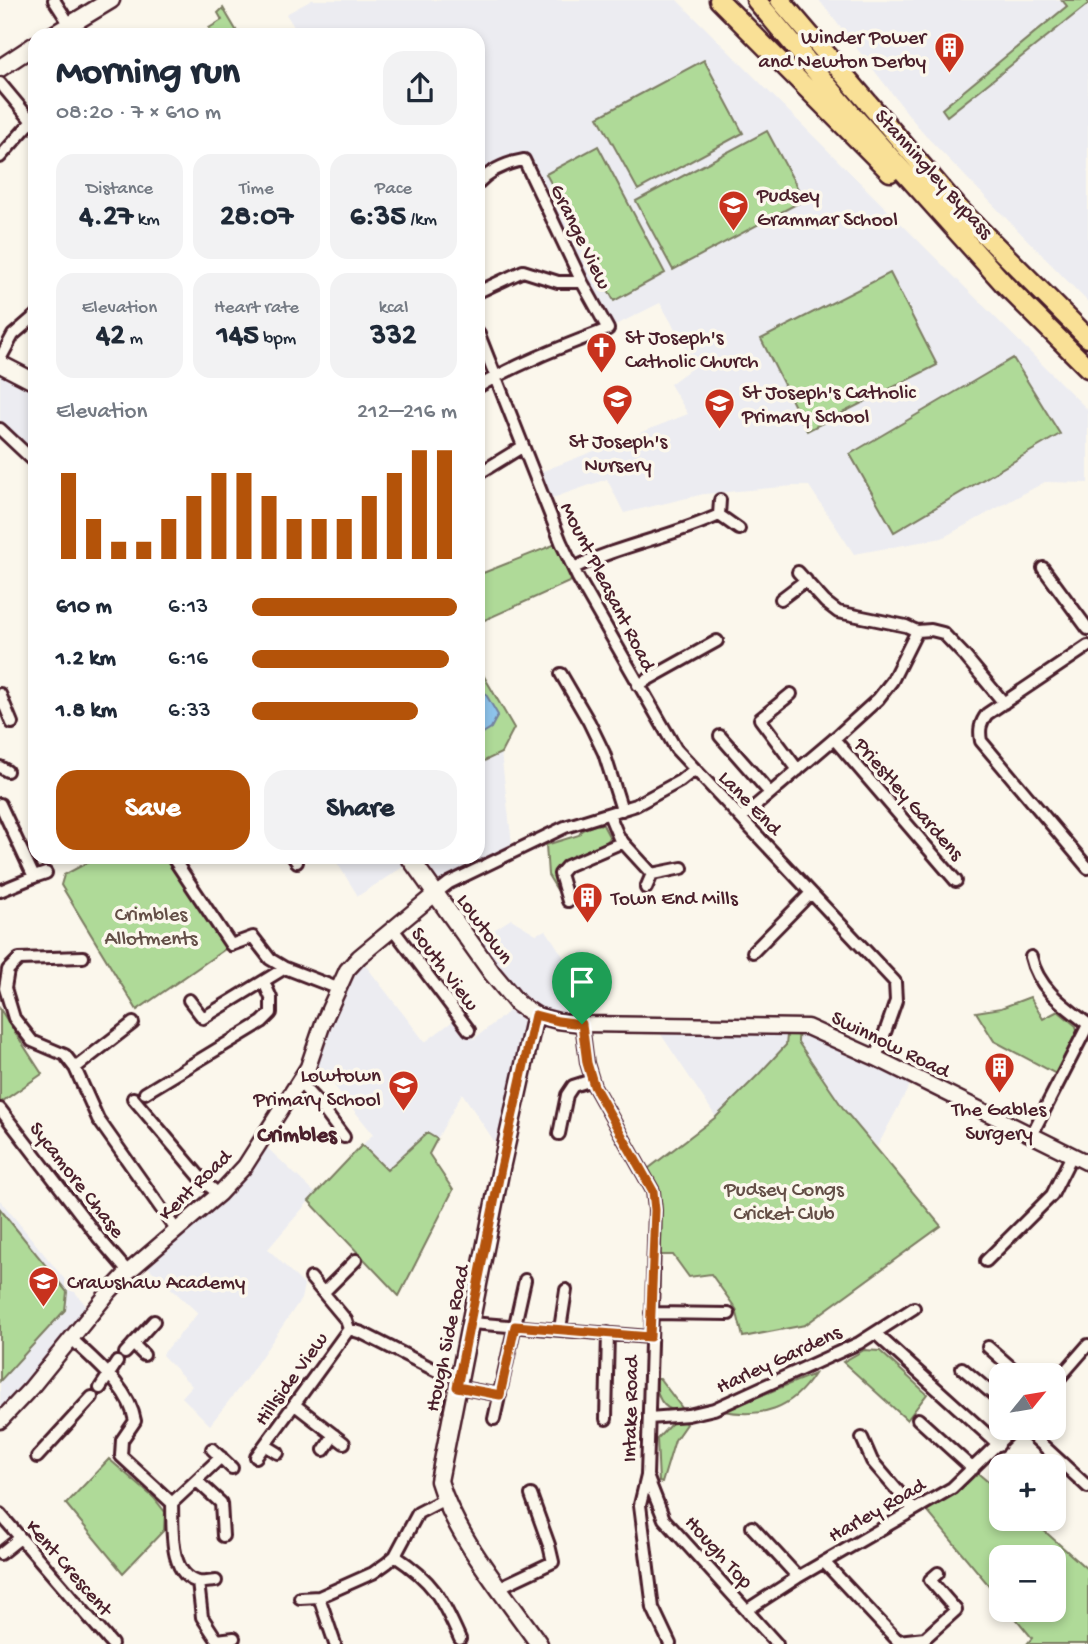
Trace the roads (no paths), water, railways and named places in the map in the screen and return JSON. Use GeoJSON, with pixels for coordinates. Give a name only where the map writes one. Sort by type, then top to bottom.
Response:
{"type":"FeatureCollection","features":[{"type":"Feature","properties":{"kind":"highway"},"geometry":{"type":"LineString","coordinates":[[719,0],[834,118],[1005,285]]}},
{"type":"Feature","properties":{"kind":"highway","name":"Stanningley Bypass"},"geometry":{"type":"LineString","coordinates":[[756,0],[849,111],[1005,285],[1088,368]]}},
{"type":"Feature","properties":{"kind":"highway","name":"Stanningley Bypass"},"geometry":{"type":"LineString","coordinates":[[780,0],[960,210],[1088,338]]}},
{"type":"Feature","properties":{"kind":"highway"},"geometry":{"type":"LineString","coordinates":[[792,0],[818,46]]}},
{"type":"Feature","properties":{"kind":"main road"},"geometry":{"type":"LineString","coordinates":[[65,28],[111,0]]}},
{"type":"Feature","properties":{"kind":"main road"},"geometry":{"type":"LineString","coordinates":[[0,68],[28,50]]}},
{"type":"Feature","properties":{"kind":"main road"},"geometry":{"type":"LineString","coordinates":[[0,361],[28,378]]}},
{"type":"Feature","properties":{"kind":"main road","name":"Lowtown"},"geometry":{"type":"LineString","coordinates":[[414,864],[492,973],[518,1004],[535,1015]]}},
{"type":"Feature","properties":{"kind":"main road","name":"Hough Side Road"},"geometry":{"type":"LineString","coordinates":[[535,1015],[501,1168],[439,1481],[444,1499],[466,1539],[540,1644]]}},
{"type":"Feature","properties":{"kind":"street"},"geometry":{"type":"LineString","coordinates":[[54,0],[70,25]]}},
{"type":"Feature","properties":{"kind":"street"},"geometry":{"type":"LineString","coordinates":[[0,83],[28,117]]}},
{"type":"Feature","properties":{"kind":"street"},"geometry":{"type":"LineString","coordinates":[[0,157],[4,144],[28,127]]}},
{"type":"Feature","properties":{"kind":"street","name":"Grange View"},"geometry":{"type":"LineString","coordinates":[[485,176],[510,162],[524,160],[582,282],[608,329],[495,377]]}},
{"type":"Feature","properties":{"kind":"street"},"geometry":{"type":"LineString","coordinates":[[485,289],[523,271],[558,282],[582,282]]}},
{"type":"Feature","properties":{"kind":"street"},"geometry":{"type":"LineString","coordinates":[[0,361],[13,335],[28,322]]}},
{"type":"Feature","properties":{"kind":"street","name":"Mount Pleasant Road"},"geometry":{"type":"LineString","coordinates":[[485,351],[574,568],[676,749],[694,770]]}},
{"type":"Feature","properties":{"kind":"street"},"geometry":{"type":"LineString","coordinates":[[485,383],[495,377]]}},
{"type":"Feature","properties":{"kind":"street"},"geometry":{"type":"LineString","coordinates":[[0,429],[28,455]]}},
{"type":"Feature","properties":{"kind":"street"},"geometry":{"type":"LineString","coordinates":[[485,470],[522,446]]}},
{"type":"Feature","properties":{"kind":"street"},"geometry":{"type":"LineString","coordinates":[[719,515],[720,499]]}},
{"type":"Feature","properties":{"kind":"street"},"geometry":{"type":"LineString","coordinates":[[574,568],[601,555],[671,535],[719,515]]}},
{"type":"Feature","properties":{"kind":"street"},"geometry":{"type":"LineString","coordinates":[[719,515],[739,529]]}},
{"type":"Feature","properties":{"kind":"street"},"geometry":{"type":"LineString","coordinates":[[1043,568],[1088,629]]}},
{"type":"Feature","properties":{"kind":"street"},"geometry":{"type":"LineString","coordinates":[[782,599],[802,576],[825,602],[838,612],[906,625],[918,631],[930,629],[943,633],[1003,703]]}},
{"type":"Feature","properties":{"kind":"street"},"geometry":{"type":"LineString","coordinates":[[834,739],[878,699],[892,681],[918,631]]}},
{"type":"Feature","properties":{"kind":"street"},"geometry":{"type":"LineString","coordinates":[[639,685],[717,641]]}},
{"type":"Feature","properties":{"kind":"street"},"geometry":{"type":"LineString","coordinates":[[1088,646],[983,719],[980,733],[981,740],[1088,868]]}},
{"type":"Feature","properties":{"kind":"street"},"geometry":{"type":"LineString","coordinates":[[561,674],[604,753],[622,810]]}},
{"type":"Feature","properties":{"kind":"street"},"geometry":{"type":"LineString","coordinates":[[0,694],[12,723]]}},
{"type":"Feature","properties":{"kind":"street"},"geometry":{"type":"LineString","coordinates":[[791,694],[760,719],[798,770]]}},
{"type":"Feature","properties":{"kind":"street"},"geometry":{"type":"LineString","coordinates":[[720,736],[770,793]]}},
{"type":"Feature","properties":{"kind":"street","name":"Priestley Gardens"},"geometry":{"type":"LineString","coordinates":[[741,818],[834,739],[956,881]]}},
{"type":"Feature","properties":{"kind":"street","name":"Lane End"},"geometry":{"type":"LineString","coordinates":[[436,893],[469,872],[545,835],[622,810],[670,787],[694,770],[895,982],[896,1001],[876,1058]]}},
{"type":"Feature","properties":{"kind":"street"},"geometry":{"type":"LineString","coordinates":[[0,804],[28,854]]}},
{"type":"Feature","properties":{"kind":"street"},"geometry":{"type":"LineString","coordinates":[[609,814],[623,842],[652,874]]}},
{"type":"Feature","properties":{"kind":"street"},"geometry":{"type":"LineString","coordinates":[[568,901],[560,874],[567,866],[623,842]]}},
{"type":"Feature","properties":{"kind":"street"},"geometry":{"type":"LineString","coordinates":[[0,891],[40,875],[34,864]]}},
{"type":"Feature","properties":{"kind":"street"},"geometry":{"type":"LineString","coordinates":[[177,864],[231,945],[253,937],[271,959],[285,968],[337,988]]}},
{"type":"Feature","properties":{"kind":"street"},"geometry":{"type":"LineString","coordinates":[[652,874],[682,868]]}},
{"type":"Feature","properties":{"kind":"street"},"geometry":{"type":"LineString","coordinates":[[646,888],[652,874]]}},
{"type":"Feature","properties":{"kind":"street"},"geometry":{"type":"LineString","coordinates":[[753,952],[811,892]]}},
{"type":"Feature","properties":{"kind":"street","name":"Kent Road"},"geometry":{"type":"LineString","coordinates":[[0,1420],[31,1388],[128,1272],[219,1194],[245,1167],[300,1083],[337,988],[347,971],[359,957],[436,893]]}},
{"type":"Feature","properties":{"kind":"street","name":"South View"},"geometry":{"type":"LineString","coordinates":[[393,929],[469,1030]]}},
{"type":"Feature","properties":{"kind":"street"},"geometry":{"type":"LineString","coordinates":[[83,957],[19,959],[8,970],[5,988],[14,1018],[32,1041],[65,1055],[75,1068],[98,1119],[177,1231]]}},
{"type":"Feature","properties":{"kind":"street"},"geometry":{"type":"LineString","coordinates":[[1031,957],[1039,980],[1056,999],[1088,1024],[1031,1136]]}},
{"type":"Feature","properties":{"kind":"street"},"geometry":{"type":"LineString","coordinates":[[189,1000],[203,1017],[285,968]]}},
{"type":"Feature","properties":{"kind":"street"},"geometry":{"type":"LineString","coordinates":[[145,1093],[262,1022],[271,1013],[271,998],[264,982]]}},
{"type":"Feature","properties":{"kind":"street","name":"Swinnow Road"},"geometry":{"type":"LineString","coordinates":[[535,1015],[582,1024],[807,1027],[876,1058],[1088,1163]]}},
{"type":"Feature","properties":{"kind":"street"},"geometry":{"type":"LineString","coordinates":[[75,1068],[133,1023]]}},
{"type":"Feature","properties":{"kind":"street","name":"Intake Road"},"geometry":{"type":"LineString","coordinates":[[582,1024],[592,1080],[653,1191],[655,1210],[647,1476],[640,1504],[653,1608],[670,1644]]}},
{"type":"Feature","properties":{"kind":"street"},"geometry":{"type":"LineString","coordinates":[[559,1134],[567,1095],[573,1086],[592,1080]]}},
{"type":"Feature","properties":{"kind":"street"},"geometry":{"type":"LineString","coordinates":[[300,1083],[344,1137]]}},
{"type":"Feature","properties":{"kind":"street"},"geometry":{"type":"LineString","coordinates":[[133,1098],[205,1183],[219,1194]]}},
{"type":"Feature","properties":{"kind":"street","name":"Sycamore Chase"},"geometry":{"type":"LineString","coordinates":[[0,1109],[128,1272]]}},
{"type":"Feature","properties":{"kind":"street"},"geometry":{"type":"LineString","coordinates":[[986,1261],[1052,1195],[1072,1155]]}},
{"type":"Feature","properties":{"kind":"street"},"geometry":{"type":"LineString","coordinates":[[324,1292],[356,1260]]}},
{"type":"Feature","properties":{"kind":"street"},"geometry":{"type":"LineString","coordinates":[[311,1278],[346,1320],[349,1329]]}},
{"type":"Feature","properties":{"kind":"street"},"geometry":{"type":"LineString","coordinates":[[494,1419],[525,1280]]}},
{"type":"Feature","properties":{"kind":"street"},"geometry":{"type":"LineString","coordinates":[[561,1329],[566,1290]]}},
{"type":"Feature","properties":{"kind":"street","name":"Harley Gardens"},"geometry":{"type":"LineString","coordinates":[[649,1418],[688,1415],[714,1409],[875,1333],[914,1308]]}},
{"type":"Feature","properties":{"kind":"street"},"geometry":{"type":"LineString","coordinates":[[651,1313],[729,1314]]}},
{"type":"Feature","properties":{"kind":"street"},"geometry":{"type":"LineString","coordinates":[[144,1355],[129,1348],[154,1321]]}},
{"type":"Feature","properties":{"kind":"street"},"geometry":{"type":"LineString","coordinates":[[471,1323],[650,1337]]}},
{"type":"Feature","properties":{"kind":"street","name":"Hillside View"},"geometry":{"type":"LineString","coordinates":[[256,1457],[349,1329],[458,1381],[500,1395]]}},
{"type":"Feature","properties":{"kind":"street"},"geometry":{"type":"LineString","coordinates":[[606,1419],[608,1333]]}},
{"type":"Feature","properties":{"kind":"street"},"geometry":{"type":"LineString","coordinates":[[875,1333],[999,1445]]}},
{"type":"Feature","properties":{"kind":"street"},"geometry":{"type":"LineString","coordinates":[[72,1339],[108,1375],[132,1406],[135,1421],[122,1440],[121,1456],[172,1503],[175,1560],[184,1574],[198,1582],[215,1581]]}},
{"type":"Feature","properties":{"kind":"street"},"geometry":{"type":"LineString","coordinates":[[988,1347],[1006,1363]]}},
{"type":"Feature","properties":{"kind":"street"},"geometry":{"type":"LineString","coordinates":[[1066,1372],[1086,1352]]}},
{"type":"Feature","properties":{"kind":"street"},"geometry":{"type":"LineString","coordinates":[[100,1388],[117,1362]]}},
{"type":"Feature","properties":{"kind":"street"},"geometry":{"type":"LineString","coordinates":[[962,1368],[989,1391]]}},
{"type":"Feature","properties":{"kind":"street"},"geometry":{"type":"LineString","coordinates":[[37,1457],[92,1397]]}},
{"type":"Feature","properties":{"kind":"street"},"geometry":{"type":"LineString","coordinates":[[295,1405],[344,1443]]}},
{"type":"Feature","properties":{"kind":"street"},"geometry":{"type":"LineString","coordinates":[[918,1419],[973,1469]]}},
{"type":"Feature","properties":{"kind":"street"},"geometry":{"type":"LineString","coordinates":[[324,1450],[334,1435]]}},
{"type":"Feature","properties":{"kind":"street"},"geometry":{"type":"LineString","coordinates":[[862,1438],[872,1461],[914,1510]]}},
{"type":"Feature","properties":{"kind":"street","name":"Harley Road"},"geometry":{"type":"LineString","coordinates":[[747,1610],[798,1577],[952,1488],[1003,1440]]}},
{"type":"Feature","properties":{"kind":"street"},"geometry":{"type":"LineString","coordinates":[[1037,1440],[1088,1487]]}},
{"type":"Feature","properties":{"kind":"street","name":"Hillside View"},"geometry":{"type":"LineString","coordinates":[[265,1445],[278,1453]]}},
{"type":"Feature","properties":{"kind":"street"},"geometry":{"type":"LineString","coordinates":[[172,1503],[197,1482],[216,1453],[232,1468]]}},
{"type":"Feature","properties":{"kind":"street","name":"Hough Top"},"geometry":{"type":"LineString","coordinates":[[647,1476],[664,1519],[778,1644]]}},
{"type":"Feature","properties":{"kind":"street"},"geometry":{"type":"LineString","coordinates":[[197,1482],[221,1503],[223,1536]]}},
{"type":"Feature","properties":{"kind":"street"},"geometry":{"type":"LineString","coordinates":[[500,1587],[553,1562],[550,1545],[531,1495]]}},
{"type":"Feature","properties":{"kind":"street"},"geometry":{"type":"LineString","coordinates":[[300,1598],[319,1597],[373,1573],[395,1556],[418,1513],[444,1499]]}},
{"type":"Feature","properties":{"kind":"street","name":"Kent Crescent"},"geometry":{"type":"LineString","coordinates":[[0,1514],[112,1644]]}},
{"type":"Feature","properties":{"kind":"street"},"geometry":{"type":"LineString","coordinates":[[752,1527],[798,1577]]}},
{"type":"Feature","properties":{"kind":"street"},"geometry":{"type":"LineString","coordinates":[[0,1554],[20,1538]]}},
{"type":"Feature","properties":{"kind":"street"},"geometry":{"type":"LineString","coordinates":[[395,1556],[418,1571],[435,1590],[460,1639]]}},
{"type":"Feature","properties":{"kind":"street"},"geometry":{"type":"LineString","coordinates":[[824,1562],[898,1641],[925,1638],[956,1610],[930,1580],[938,1573]]}},
{"type":"Feature","properties":{"kind":"street"},"geometry":{"type":"LineString","coordinates":[[198,1582],[202,1617],[217,1642],[234,1638]]}},
{"type":"Feature","properties":{"kind":"street"},"geometry":{"type":"LineString","coordinates":[[319,1597],[335,1644]]}},
{"type":"Feature","properties":{"kind":"water"},"geometry":{"type":"Polygon","coordinates":[[[485,693],[498,715],[491,728],[485,732],[485,693]]]}},
{"type":"Feature","properties":{"kind":"place","name":"Winder Power and Newton Derby"},"geometry":{"type":"Point","coordinates":[949,75]}},
{"type":"Feature","properties":{"kind":"place","name":"Pudsey Grammar School"},"geometry":{"type":"Point","coordinates":[734,233]}},
{"type":"Feature","properties":{"kind":"place","name":"St Joseph's Catholic Church"},"geometry":{"type":"Point","coordinates":[602,375]}},
{"type":"Feature","properties":{"kind":"place","name":"St Joseph's Nursery"},"geometry":{"type":"Point","coordinates":[618,427]}},
{"type":"Feature","properties":{"kind":"place","name":"St Joseph's Catholic Primary School"},"geometry":{"type":"Point","coordinates":[719,430]}},
{"type":"Feature","properties":{"kind":"place","name":"Town End Mills"},"geometry":{"type":"Point","coordinates":[588,924]}},
{"type":"Feature","properties":{"kind":"place","name":"The Gables Surgery"},"geometry":{"type":"Point","coordinates":[999,1095]}},
{"type":"Feature","properties":{"kind":"place","name":"Lowtown Primary School"},"geometry":{"type":"Point","coordinates":[404,1113]}},
{"type":"Feature","properties":{"kind":"place","name":"Crawshaw Academy"},"geometry":{"type":"Point","coordinates":[44,1308]}},
{"type":"Feature","properties":{"kind":"district","name":"Crimbles"},"geometry":{"type":"Point","coordinates":[297,1133]}},
{"type":"Feature","properties":{"kind":"park label","name":"Crimbles Allotments"},"geometry":{"type":"Point","coordinates":[151,925]}},
{"type":"Feature","properties":{"kind":"park label","name":"Pudsey Congs Cricket Club"},"geometry":{"type":"Point","coordinates":[784,1200]}}]}
